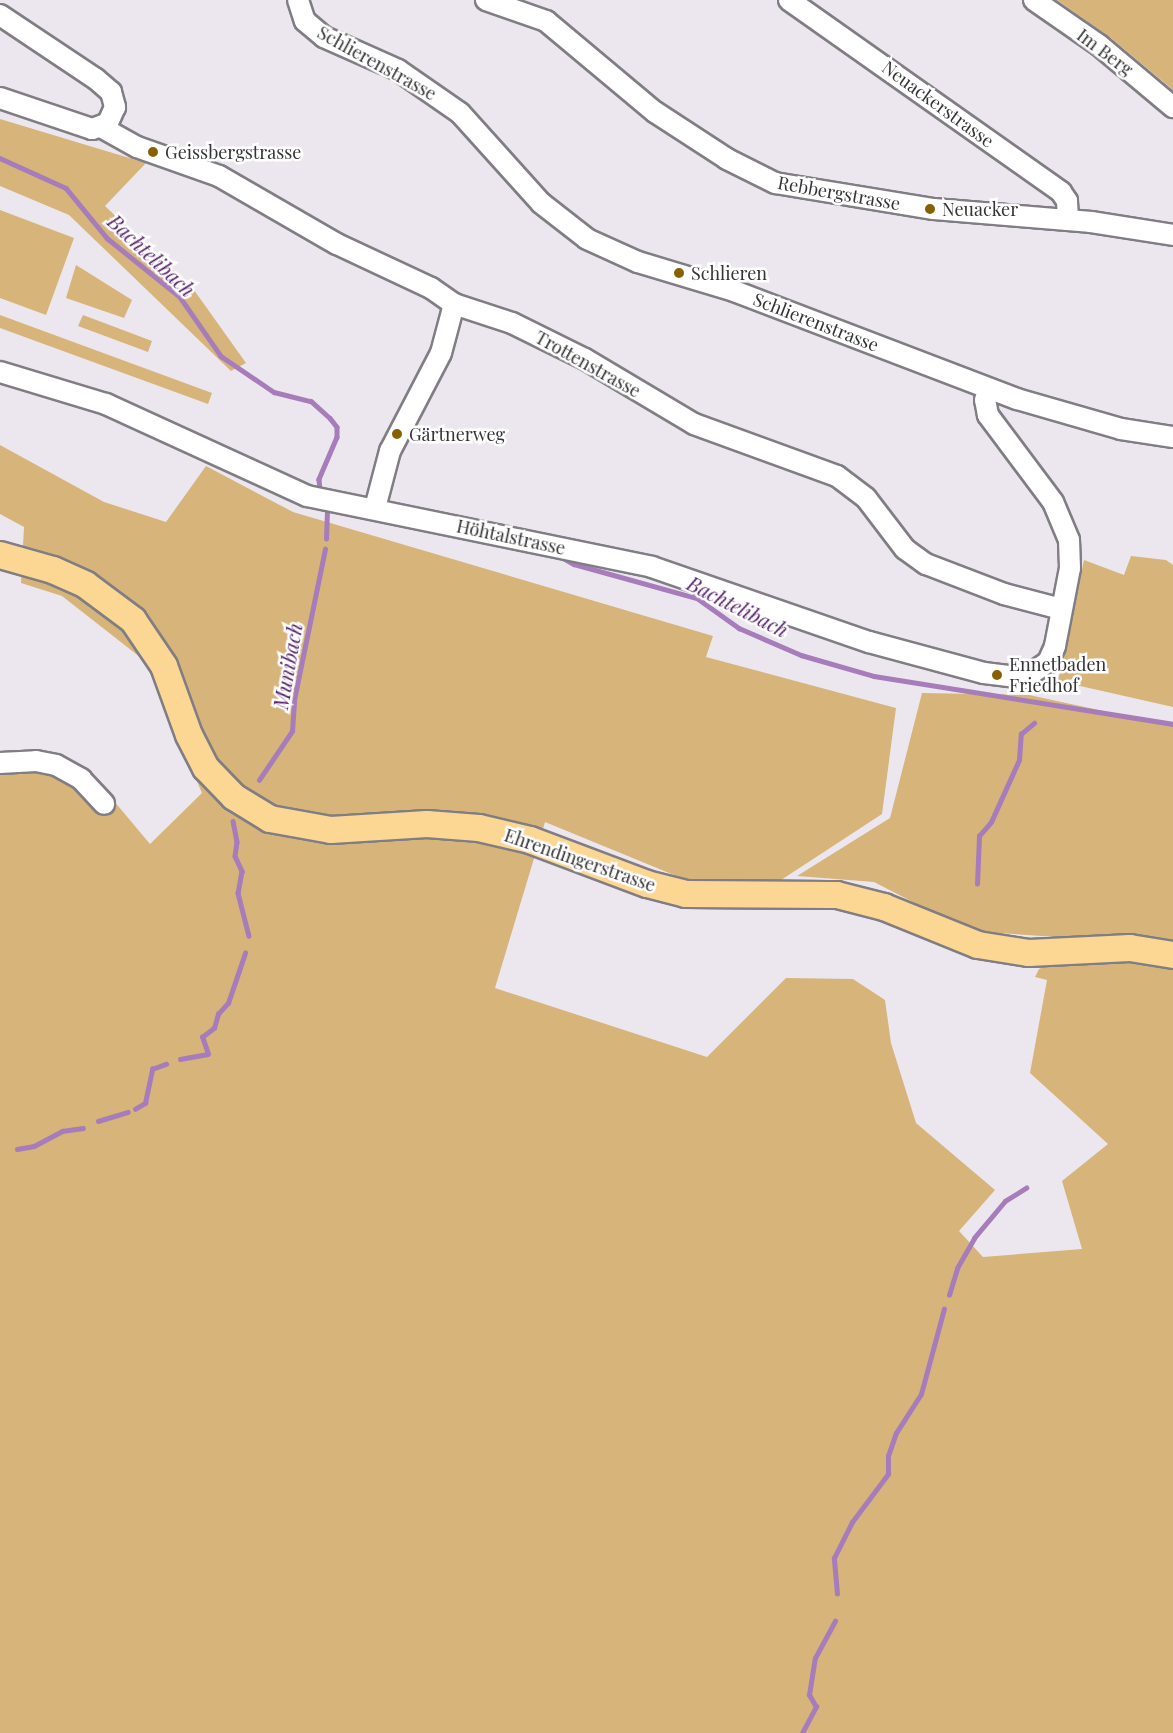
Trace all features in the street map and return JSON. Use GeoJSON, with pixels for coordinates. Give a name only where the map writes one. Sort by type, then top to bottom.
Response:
{"type":"FeatureCollection","features":[{"type":"Feature","properties":{"kind":"main road","name":"Ehrendingerstrasse"},"geometry":{"type":"LineString","coordinates":[[0,555],[53,570],[86,585],[133,620],[164,666],[189,735],[206,768],[234,797],[270,819],[331,830],[427,824],[478,828],[530,840],[647,884],[686,894],[837,895],[884,908],[978,945],[1029,952],[1130,948],[1173,955]]}},
{"type":"Feature","properties":{"kind":"street","name":"Schlierenstrasse"},"geometry":{"type":"LineString","coordinates":[[298,0],[305,21],[324,37],[398,70],[460,113],[541,203],[587,239],[638,262],[734,291],[989,389],[1121,429],[1173,437]]}},
{"type":"Feature","properties":{"kind":"street","name":"Rebbergstrasse"},"geometry":{"type":"LineString","coordinates":[[486,0],[546,21],[655,112],[727,159],[775,183],[934,209],[1068,220],[1173,235]]}},
{"type":"Feature","properties":{"kind":"street","name":"Neuackerstrasse"},"geometry":{"type":"LineString","coordinates":[[789,0],[1061,192],[1067,201],[1068,220]]}},
{"type":"Feature","properties":{"kind":"street","name":"Im Berg"},"geometry":{"type":"LineString","coordinates":[[1034,0],[1099,45],[1173,107]]}},
{"type":"Feature","properties":{"kind":"street"},"geometry":{"type":"LineString","coordinates":[[0,15],[107,88],[113,97],[114,113],[101,127],[92,129],[69,124],[0,98]]}},
{"type":"Feature","properties":{"kind":"street","name":"Trottenstrasse"},"geometry":{"type":"LineString","coordinates":[[101,127],[131,144],[219,176],[337,244],[431,288],[454,304],[512,323],[585,359],[694,424],[837,476],[866,498],[904,549],[926,564],[1004,594],[1061,609]]}},
{"type":"Feature","properties":{"kind":"street"},"geometry":{"type":"LineString","coordinates":[[375,508],[390,451],[441,353],[454,304]]}},
{"type":"Feature","properties":{"kind":"street","name":"Höhtalstrasse"},"geometry":{"type":"LineString","coordinates":[[0,372],[106,404],[307,496],[375,508],[652,567],[869,642],[984,673],[1030,676],[1048,662],[1061,609]]}},
{"type":"Feature","properties":{"kind":"street"},"geometry":{"type":"LineString","coordinates":[[989,389],[985,400],[988,415],[1053,502],[1067,528],[1070,568],[1061,609]]}},
{"type":"Feature","properties":{"kind":"street"},"geometry":{"type":"LineString","coordinates":[[0,763],[56,765],[81,779],[104,804]]}},
{"type":"Feature","properties":{"kind":"shaded area"},"geometry":{"type":"Polygon","coordinates":[[[1057,0],[1173,0],[1173,90],[1111,38],[1057,0]]]}},
{"type":"Feature","properties":{"kind":"shaded area"},"geometry":{"type":"Polygon","coordinates":[[[0,119],[146,163],[105,206],[194,290],[246,363],[231,371],[69,215],[0,186],[0,119]]]}},
{"type":"Feature","properties":{"kind":"shaded area"},"geometry":{"type":"Polygon","coordinates":[[[0,210],[74,238],[46,315],[0,298],[0,210]]]}},
{"type":"Feature","properties":{"kind":"shaded area"},"geometry":{"type":"Polygon","coordinates":[[[76,265],[132,300],[124,318],[66,298],[76,265]]]}},
{"type":"Feature","properties":{"kind":"shaded area"},"geometry":{"type":"Polygon","coordinates":[[[0,315],[212,393],[208,404],[0,328],[0,315]]]}},
{"type":"Feature","properties":{"kind":"shaded area"},"geometry":{"type":"Polygon","coordinates":[[[83,315],[152,341],[148,352],[78,326],[83,315]]]}},
{"type":"Feature","properties":{"kind":"shaded area"},"geometry":{"type":"Polygon","coordinates":[[[0,445],[104,502],[166,522],[206,466],[293,512],[713,636],[706,657],[896,708],[882,814],[778,882],[691,882],[545,822],[495,988],[707,1057],[786,978],[853,979],[885,1000],[891,1043],[916,1123],[995,1190],[959,1231],[983,1257],[1082,1249],[1062,1181],[1108,1144],[1030,1073],[1047,980],[1035,977],[1039,969],[1052,963],[1119,960],[1173,968],[1173,1733],[0,1733],[0,753],[36,751],[93,776],[150,844],[202,793],[145,661],[62,596],[21,583],[24,527],[0,514],[0,445]]]}},
{"type":"Feature","properties":{"kind":"shaded area"},"geometry":{"type":"Polygon","coordinates":[[[1131,556],[1166,560],[1173,565],[1173,707],[1058,681],[1084,560],[1124,575],[1131,556]]]}},
{"type":"Feature","properties":{"kind":"shaded area"},"geometry":{"type":"Polygon","coordinates":[[[922,693],[1029,695],[1173,726],[1173,945],[969,931],[874,882],[797,876],[890,818],[922,693]]]}},
{"type":"Feature","properties":{"kind":"waterway","name":"Bachtelibach"},"geometry":{"type":"LineString","coordinates":[[0,158],[66,188],[107,238],[180,297],[221,356],[274,392],[311,401],[330,418],[337,427],[337,437],[319,479],[320,490]]}},
{"type":"Feature","properties":{"kind":"waterway","name":"Munibach"},"geometry":{"type":"LineString","coordinates":[[326,539],[327,509],[331,510]]}},
{"type":"Feature","properties":{"kind":"waterway","name":"Munibach"},"geometry":{"type":"LineString","coordinates":[[259,780],[292,731],[294,700],[325,549]]}},
{"type":"Feature","properties":{"kind":"waterway","name":"Bachtelibach"},"geometry":{"type":"LineString","coordinates":[[560,556],[574,564],[697,598],[739,628],[801,655],[874,676],[1173,724]]}},
{"type":"Feature","properties":{"kind":"waterway"},"geometry":{"type":"LineString","coordinates":[[977,884],[979,836],[991,822],[1019,760],[1021,734],[1034,723]]}},
{"type":"Feature","properties":{"kind":"waterway","name":"Munibach"},"geometry":{"type":"LineString","coordinates":[[233,821],[237,842],[235,856],[242,871],[238,893],[249,936]]}},
{"type":"Feature","properties":{"kind":"waterway","name":"Munibach"},"geometry":{"type":"LineString","coordinates":[[180,1059],[208,1054],[202,1037],[214,1028],[218,1014],[228,1003],[245,953]]}},
{"type":"Feature","properties":{"kind":"waterway","name":"Munibach"},"geometry":{"type":"LineString","coordinates":[[135,1109],[145,1103],[152,1069],[166,1064]]}},
{"type":"Feature","properties":{"kind":"waterway","name":"Munibach"},"geometry":{"type":"LineString","coordinates":[[98,1121],[128,1112]]}},
{"type":"Feature","properties":{"kind":"waterway","name":"Munibach"},"geometry":{"type":"LineString","coordinates":[[17,1149],[34,1146],[62,1131],[83,1128]]}},
{"type":"Feature","properties":{"kind":"waterway"},"geometry":{"type":"LineString","coordinates":[[949,1295],[957,1268],[974,1238],[1005,1201],[1026,1188]]}},
{"type":"Feature","properties":{"kind":"waterway"},"geometry":{"type":"LineString","coordinates":[[837,1594],[834,1558],[852,1522],[888,1474],[888,1456],[896,1433],[921,1394],[944,1309]]}},
{"type":"Feature","properties":{"kind":"waterway"},"geometry":{"type":"LineString","coordinates":[[802,1733],[816,1707],[809,1695],[815,1658],[835,1621]]}},
{"type":"Feature","properties":{"kind":"place","name":"Geissbergstrasse"},"geometry":{"type":"Point","coordinates":[153,152]}},
{"type":"Feature","properties":{"kind":"place","name":"Neuacker"},"geometry":{"type":"Point","coordinates":[930,209]}},
{"type":"Feature","properties":{"kind":"place","name":"Schlieren"},"geometry":{"type":"Point","coordinates":[679,273]}},
{"type":"Feature","properties":{"kind":"place","name":"Gärtnerweg"},"geometry":{"type":"Point","coordinates":[397,434]}},
{"type":"Feature","properties":{"kind":"place","name":"Ennetbaden Friedhof"},"geometry":{"type":"Point","coordinates":[997,675]}}]}
